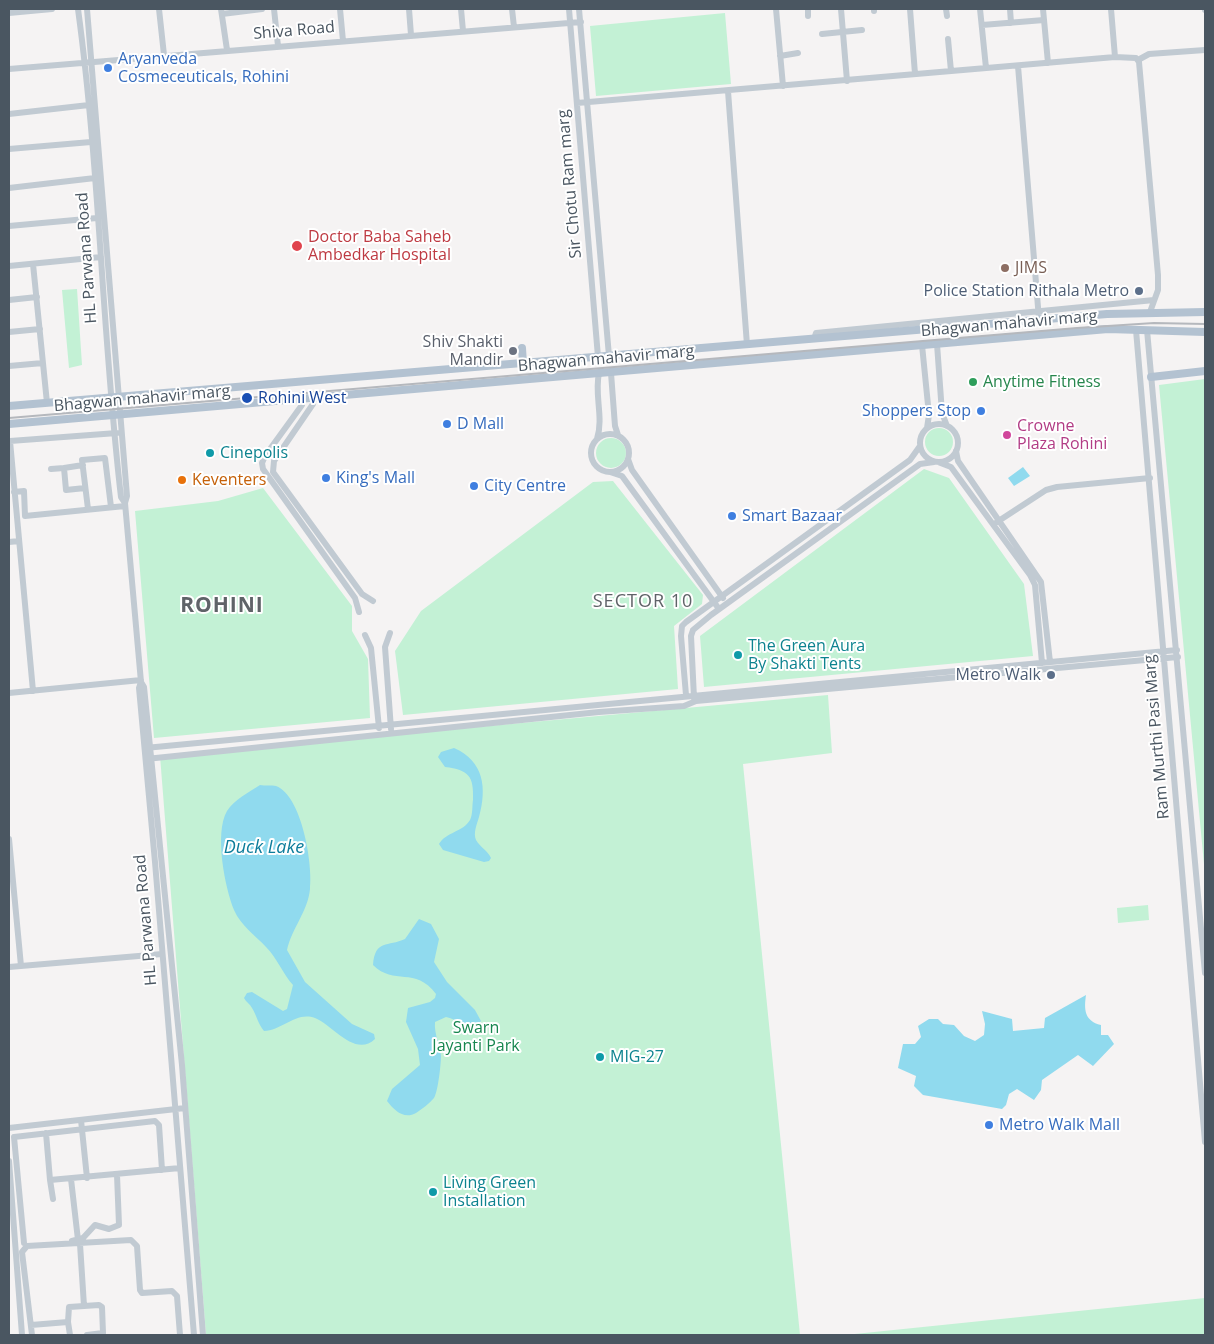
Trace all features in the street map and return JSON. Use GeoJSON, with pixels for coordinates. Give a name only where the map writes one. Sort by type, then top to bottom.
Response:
{"type":"FeatureCollection","features":[{"type":"Feature","properties":{"kind":"main road","name":"Bhagwan mahavir marg"},"geometry":{"type":"LineString","coordinates":[[9,406],[1039,320],[1150,312],[1205,312]]}},
{"type":"Feature","properties":{"kind":"main road","name":"Bhagwan mahavir marg"},"geometry":{"type":"LineString","coordinates":[[9,424],[1108,329],[1205,332]]}},
{"type":"Feature","properties":{"kind":"main road"},"geometry":{"type":"LineString","coordinates":[[835,337],[837,353]]}},
{"type":"Feature","properties":{"kind":"main road"},"geometry":{"type":"LineString","coordinates":[[522,348],[523,364]]}},
{"type":"Feature","properties":{"kind":"main road"},"geometry":{"type":"LineString","coordinates":[[1151,377],[1205,371]]}},
{"type":"Feature","properties":{"kind":"street"},"geometry":{"type":"LineString","coordinates":[[9,13],[52,9]]}},
{"type":"Feature","properties":{"kind":"street","name":"HL Parwana Road"},"geometry":{"type":"LineString","coordinates":[[78,9],[88,62],[119,397],[113,434],[121,497],[125,505]]}},
{"type":"Feature","properties":{"kind":"street","name":"HL Parwana Road"},"geometry":{"type":"LineString","coordinates":[[87,9],[88,105],[101,257],[110,398],[121,433],[127,496],[125,505],[141,681],[139,688],[149,758],[174,1110],[194,1335]]}},
{"type":"Feature","properties":{"kind":"street"},"geometry":{"type":"LineString","coordinates":[[159,9],[164,55]]}},
{"type":"Feature","properties":{"kind":"street"},"geometry":{"type":"LineString","coordinates":[[227,50],[222,11],[262,9]]}},
{"type":"Feature","properties":{"kind":"street"},"geometry":{"type":"LineString","coordinates":[[274,9],[278,46]]}},
{"type":"Feature","properties":{"kind":"street"},"geometry":{"type":"LineString","coordinates":[[340,9],[343,41]]}},
{"type":"Feature","properties":{"kind":"street"},"geometry":{"type":"LineString","coordinates":[[409,9],[411,36]]}},
{"type":"Feature","properties":{"kind":"street"},"geometry":{"type":"LineString","coordinates":[[461,9],[463,31]]}},
{"type":"Feature","properties":{"kind":"street"},"geometry":{"type":"LineString","coordinates":[[512,9],[514,27]]}},
{"type":"Feature","properties":{"kind":"street","name":"Sir Chotu Ram marg"},"geometry":{"type":"LineString","coordinates":[[569,9],[598,357]]}},
{"type":"Feature","properties":{"kind":"street","name":"Sir Chotu Ram marg"},"geometry":{"type":"LineString","coordinates":[[579,9],[609,356]]}},
{"type":"Feature","properties":{"kind":"street"},"geometry":{"type":"LineString","coordinates":[[776,9],[782,86]]}},
{"type":"Feature","properties":{"kind":"street"},"geometry":{"type":"LineString","coordinates":[[840,9],[847,81]]}},
{"type":"Feature","properties":{"kind":"street"},"geometry":{"type":"LineString","coordinates":[[910,9],[915,74]]}},
{"type":"Feature","properties":{"kind":"street"},"geometry":{"type":"LineString","coordinates":[[980,9],[986,68]]}},
{"type":"Feature","properties":{"kind":"street"},"geometry":{"type":"LineString","coordinates":[[1010,9],[1011,23]]}},
{"type":"Feature","properties":{"kind":"street"},"geometry":{"type":"LineString","coordinates":[[1043,9],[1048,63]]}},
{"type":"Feature","properties":{"kind":"street"},"geometry":{"type":"LineString","coordinates":[[1111,9],[1115,57]]}},
{"type":"Feature","properties":{"kind":"street"},"geometry":{"type":"LineString","coordinates":[[982,25],[1044,20]]}},
{"type":"Feature","properties":{"kind":"street","name":"Shiva Road"},"geometry":{"type":"LineString","coordinates":[[9,69],[581,22]]}},
{"type":"Feature","properties":{"kind":"street"},"geometry":{"type":"LineString","coordinates":[[822,34],[862,30]]}},
{"type":"Feature","properties":{"kind":"street"},"geometry":{"type":"LineString","coordinates":[[948,38],[951,71]]}},
{"type":"Feature","properties":{"kind":"street"},"geometry":{"type":"LineString","coordinates":[[1138,60],[1150,54],[1205,50]]}},
{"type":"Feature","properties":{"kind":"street"},"geometry":{"type":"LineString","coordinates":[[780,56],[798,53]]}},
{"type":"Feature","properties":{"kind":"street"},"geometry":{"type":"LineString","coordinates":[[577,103],[1115,57],[1134,57],[1138,60]]}},
{"type":"Feature","properties":{"kind":"street"},"geometry":{"type":"LineString","coordinates":[[1138,60],[1158,275],[1158,290],[1150,312]]}},
{"type":"Feature","properties":{"kind":"street"},"geometry":{"type":"LineString","coordinates":[[1018,66],[1039,320]]}},
{"type":"Feature","properties":{"kind":"street"},"geometry":{"type":"LineString","coordinates":[[728,91],[746,344]]}},
{"type":"Feature","properties":{"kind":"street"},"geometry":{"type":"LineString","coordinates":[[9,114],[88,105]]}},
{"type":"Feature","properties":{"kind":"street"},"geometry":{"type":"LineString","coordinates":[[9,149],[91,142]]}},
{"type":"Feature","properties":{"kind":"street"},"geometry":{"type":"LineString","coordinates":[[9,188],[95,178]]}},
{"type":"Feature","properties":{"kind":"street"},"geometry":{"type":"LineString","coordinates":[[9,226],[98,218]]}},
{"type":"Feature","properties":{"kind":"street"},"geometry":{"type":"LineString","coordinates":[[9,266],[101,257]]}},
{"type":"Feature","properties":{"kind":"street"},"geometry":{"type":"LineString","coordinates":[[33,264],[47,403]]}},
{"type":"Feature","properties":{"kind":"street"},"geometry":{"type":"LineString","coordinates":[[9,300],[36,297]]}},
{"type":"Feature","properties":{"kind":"street"},"geometry":{"type":"LineString","coordinates":[[814,339],[816,333],[1154,300]]}},
{"type":"Feature","properties":{"kind":"street"},"geometry":{"type":"LineString","coordinates":[[9,332],[40,329]]}},
{"type":"Feature","properties":{"kind":"street","name":"Ram Murthi Pasi Marg"},"geometry":{"type":"LineString","coordinates":[[1136,330],[1205,1142]]}},
{"type":"Feature","properties":{"kind":"street","name":"Ram Murthi Pasi Marg"},"geometry":{"type":"LineString","coordinates":[[1148,330],[1205,973]]}},
{"type":"Feature","properties":{"kind":"street"},"geometry":{"type":"LineString","coordinates":[[937,344],[942,414],[947,426],[957,438],[956,451],[958,461],[1035,585],[1042,663]]}},
{"type":"Feature","properties":{"kind":"street"},"geometry":{"type":"LineString","coordinates":[[922,345],[929,415],[927,428]]}},
{"type":"Feature","properties":{"kind":"street"},"geometry":{"type":"LineString","coordinates":[[9,366],[43,363]]}},
{"type":"Feature","properties":{"kind":"street"},"geometry":{"type":"LineString","coordinates":[[405,364],[406,373]]}},
{"type":"Feature","properties":{"kind":"street"},"geometry":{"type":"LineString","coordinates":[[611,372],[615,426],[618,435],[628,446],[628,459],[632,470],[727,604]]}},
{"type":"Feature","properties":{"kind":"street"},"geometry":{"type":"LineString","coordinates":[[599,373],[601,428],[591,448],[592,460],[599,468],[622,476],[719,609]]}},
{"type":"Feature","properties":{"kind":"street"},"geometry":{"type":"LineString","coordinates":[[313,404],[274,461],[273,472],[362,594],[373,601]]}},
{"type":"Feature","properties":{"kind":"street"},"geometry":{"type":"LineString","coordinates":[[302,405],[265,456],[262,469],[355,598],[359,612]]}},
{"type":"Feature","properties":{"kind":"street"},"geometry":{"type":"LineString","coordinates":[[947,426],[935,424],[927,428],[921,435],[920,446],[924,456],[950,467],[997,522],[1041,582],[1050,662]]}},
{"type":"Feature","properties":{"kind":"street"},"geometry":{"type":"LineString","coordinates":[[33,691],[10,441],[121,433]]}},
{"type":"Feature","properties":{"kind":"street"},"geometry":{"type":"LineString","coordinates":[[597,439],[607,434],[618,435]]}},
{"type":"Feature","properties":{"kind":"street"},"geometry":{"type":"LineString","coordinates":[[686,695],[680,636],[682,626],[910,460],[920,446]]}},
{"type":"Feature","properties":{"kind":"street"},"geometry":{"type":"LineString","coordinates":[[689,703],[695,696],[691,636],[694,630],[719,609],[920,464],[951,458],[956,451]]}},
{"type":"Feature","properties":{"kind":"street"},"geometry":{"type":"LineString","coordinates":[[88,509],[82,460],[105,458],[111,507]]}},
{"type":"Feature","properties":{"kind":"street"},"geometry":{"type":"LineString","coordinates":[[610,472],[620,469],[628,459]]}},
{"type":"Feature","properties":{"kind":"street"},"geometry":{"type":"LineString","coordinates":[[51,469],[83,466]]}},
{"type":"Feature","properties":{"kind":"street"},"geometry":{"type":"LineString","coordinates":[[64,468],[66,490],[86,488]]}},
{"type":"Feature","properties":{"kind":"street"},"geometry":{"type":"LineString","coordinates":[[997,522],[1046,490],[1057,487],[1150,478]]}},
{"type":"Feature","properties":{"kind":"street"},"geometry":{"type":"LineString","coordinates":[[14,492],[24,491],[25,516],[125,505]]}},
{"type":"Feature","properties":{"kind":"street"},"geometry":{"type":"LineString","coordinates":[[9,542],[19,541]]}},
{"type":"Feature","properties":{"kind":"street"},"geometry":{"type":"LineString","coordinates":[[390,633],[385,647],[391,733]]}},
{"type":"Feature","properties":{"kind":"street"},"geometry":{"type":"LineString","coordinates":[[365,635],[370,648],[380,735]]}},
{"type":"Feature","properties":{"kind":"street"},"geometry":{"type":"LineString","coordinates":[[203,1335],[182,1065],[149,758],[1164,654]]}},
{"type":"Feature","properties":{"kind":"street"},"geometry":{"type":"LineString","coordinates":[[148,747],[1050,662],[1178,654]]}},
{"type":"Feature","properties":{"kind":"street"},"geometry":{"type":"LineString","coordinates":[[9,693],[141,681]]}},
{"type":"Feature","properties":{"kind":"street"},"geometry":{"type":"LineString","coordinates":[[9,839],[22,966]]}},
{"type":"Feature","properties":{"kind":"street"},"geometry":{"type":"LineString","coordinates":[[9,967],[162,954]]}},
{"type":"Feature","properties":{"kind":"street"},"geometry":{"type":"LineString","coordinates":[[9,1128],[184,1108]]}},
{"type":"Feature","properties":{"kind":"street"},"geometry":{"type":"LineString","coordinates":[[81,1120],[87,1178]]}},
{"type":"Feature","properties":{"kind":"street"},"geometry":{"type":"LineString","coordinates":[[24,1243],[13,1139],[18,1135],[157,1123],[162,1170]]}},
{"type":"Feature","properties":{"kind":"street"},"geometry":{"type":"LineString","coordinates":[[46,1133],[53,1199]]}},
{"type":"Feature","properties":{"kind":"street"},"geometry":{"type":"LineString","coordinates":[[9,1161],[13,1248],[22,1335]]}},
{"type":"Feature","properties":{"kind":"street"},"geometry":{"type":"LineString","coordinates":[[50,1180],[180,1168]]}},
{"type":"Feature","properties":{"kind":"street"},"geometry":{"type":"LineString","coordinates":[[32,1335],[23,1249],[27,1246],[79,1242],[95,1225],[109,1229],[119,1225],[117,1175]]}},
{"type":"Feature","properties":{"kind":"street"},"geometry":{"type":"LineString","coordinates":[[71,1179],[79,1242],[84,1306]]}},
{"type":"Feature","properties":{"kind":"street"},"geometry":{"type":"LineString","coordinates":[[13,1248],[24,1243],[131,1240],[135,1242],[137,1246],[140,1290],[145,1294],[172,1291],[175,1293],[180,1335]]}},
{"type":"Feature","properties":{"kind":"street"},"geometry":{"type":"LineString","coordinates":[[70,1335],[68,1307],[99,1305],[102,1307],[103,1333],[87,1335]]}},
{"type":"Feature","properties":{"kind":"street"},"geometry":{"type":"LineString","coordinates":[[31,1325],[68,1322]]}},
{"type":"Feature","properties":{"kind":"green space"},"geometry":{"type":"Polygon","coordinates":[[[725,13],[731,84],[596,96],[590,26],[725,13]]]}},
{"type":"Feature","properties":{"kind":"green space"},"geometry":{"type":"Polygon","coordinates":[[[77,289],[82,365],[69,368],[62,290],[77,289]]]}},
{"type":"Feature","properties":{"kind":"green space"},"geometry":{"type":"Polygon","coordinates":[[[1205,379],[1205,875],[1159,385],[1205,379]]]}},
{"type":"Feature","properties":{"kind":"green space"},"geometry":{"type":"Polygon","coordinates":[[[939,428],[949,432],[953,442],[949,452],[939,456],[929,452],[925,442],[929,432],[939,428]]]}},
{"type":"Feature","properties":{"kind":"green space"},"geometry":{"type":"Polygon","coordinates":[[[611,438],[621,443],[626,453],[621,463],[611,468],[601,463],[596,453],[601,443],[611,438]]]}},
{"type":"Feature","properties":{"kind":"green space"},"geometry":{"type":"Polygon","coordinates":[[[924,469],[949,478],[1024,584],[1033,656],[704,687],[700,636],[924,469]]]}},
{"type":"Feature","properties":{"kind":"green space"},"geometry":{"type":"Polygon","coordinates":[[[613,481],[703,595],[702,604],[674,626],[678,689],[403,715],[395,651],[421,611],[593,482],[613,481]]]}},
{"type":"Feature","properties":{"kind":"green space"},"geometry":{"type":"Polygon","coordinates":[[[263,488],[352,606],[352,631],[368,659],[370,718],[154,738],[135,511],[218,501],[263,488]]]}},
{"type":"Feature","properties":{"kind":"green space","name":"Swarn Jayanti Park"},"geometry":{"type":"Polygon","coordinates":[[[828,695],[832,753],[743,764],[800,1335],[206,1335],[160,756],[828,695]]]}},
{"type":"Feature","properties":{"kind":"green space"},"geometry":{"type":"Polygon","coordinates":[[[1148,905],[1149,920],[1118,923],[1117,908],[1148,905]]]}},
{"type":"Feature","properties":{"kind":"green space"},"geometry":{"type":"Polygon","coordinates":[[[1205,1298],[1205,1335],[845,1335],[1205,1298]]]}},
{"type":"Feature","properties":{"kind":"water"},"geometry":{"type":"Polygon","coordinates":[[[1023,467],[1030,476],[1014,486],[1008,478],[1023,467]]]}},
{"type":"Feature","properties":{"kind":"water"},"geometry":{"type":"Polygon","coordinates":[[[454,748],[472,760],[481,776],[483,796],[475,837],[490,856],[489,861],[484,862],[443,850],[439,844],[446,837],[467,824],[472,813],[473,792],[471,780],[465,772],[445,767],[438,757],[441,752],[454,748]]]}},
{"type":"Feature","properties":{"kind":"water","name":"Duck Lake"},"geometry":{"type":"Polygon","coordinates":[[[260,785],[276,786],[285,792],[293,803],[304,832],[310,864],[309,897],[292,934],[287,950],[305,982],[352,1024],[374,1034],[375,1039],[367,1044],[352,1043],[322,1022],[308,1017],[302,1017],[277,1028],[264,1031],[254,1011],[244,998],[247,993],[252,992],[283,1011],[287,1009],[293,985],[270,951],[244,926],[237,916],[224,875],[221,833],[227,811],[238,800],[260,785]]]}},
{"type":"Feature","properties":{"kind":"water"},"geometry":{"type":"Polygon","coordinates":[[[419,919],[431,924],[439,939],[434,962],[447,982],[475,1010],[481,1021],[476,1027],[468,1026],[446,1017],[435,1022],[435,1031],[441,1056],[439,1078],[434,1098],[416,1113],[403,1115],[396,1111],[387,1101],[392,1089],[420,1065],[418,1049],[406,1022],[408,1008],[430,1002],[435,998],[436,994],[420,981],[389,974],[373,965],[376,951],[380,947],[405,939],[419,919]]]}},
{"type":"Feature","properties":{"kind":"water"},"geometry":{"type":"Polygon","coordinates":[[[1086,995],[1086,1014],[1091,1021],[1101,1025],[1101,1035],[1108,1035],[1114,1044],[1093,1066],[1078,1055],[1042,1080],[1041,1090],[1034,1100],[1017,1089],[1009,1094],[1006,1105],[1002,1109],[923,1095],[914,1086],[916,1076],[898,1068],[903,1044],[915,1044],[921,1037],[918,1026],[929,1019],[938,1019],[943,1024],[954,1025],[964,1036],[975,1041],[984,1035],[985,1024],[982,1011],[1012,1019],[1013,1031],[1044,1028],[1045,1018],[1086,995]]]}},
{"type":"Feature","properties":{"kind":"railway"},"geometry":{"type":"LineString","coordinates":[[9,418],[1077,328],[1154,323],[1205,324]]}},
{"type":"Feature","properties":{"kind":"place","name":"Aryanveda Cosmeceuticals, Rohini"},"geometry":{"type":"Point","coordinates":[108,68]}},
{"type":"Feature","properties":{"kind":"place","name":"Doctor Baba Saheb Ambedkar Hospital"},"geometry":{"type":"Point","coordinates":[297,246]}},
{"type":"Feature","properties":{"kind":"place","name":"JIMS"},"geometry":{"type":"Point","coordinates":[1005,268]}},
{"type":"Feature","properties":{"kind":"place","name":"Police Station Rithala Metro"},"geometry":{"type":"Point","coordinates":[1139,291]}},
{"type":"Feature","properties":{"kind":"place","name":"Shiv Shakti Mandir"},"geometry":{"type":"Point","coordinates":[513,351]}},
{"type":"Feature","properties":{"kind":"place","name":"Anytime Fitness"},"geometry":{"type":"Point","coordinates":[973,382]}},
{"type":"Feature","properties":{"kind":"place","name":"Rohini West"},"geometry":{"type":"Point","coordinates":[247,398]}},
{"type":"Feature","properties":{"kind":"place","name":"Shoppers Stop"},"geometry":{"type":"Point","coordinates":[981,411]}},
{"type":"Feature","properties":{"kind":"place","name":"D Mall"},"geometry":{"type":"Point","coordinates":[447,424]}},
{"type":"Feature","properties":{"kind":"place","name":"Crowne Plaza Rohini"},"geometry":{"type":"Point","coordinates":[1007,435]}},
{"type":"Feature","properties":{"kind":"place","name":"Cinepolis"},"geometry":{"type":"Point","coordinates":[210,453]}},
{"type":"Feature","properties":{"kind":"place","name":"King's Mall"},"geometry":{"type":"Point","coordinates":[326,478]}},
{"type":"Feature","properties":{"kind":"place","name":"Keventers"},"geometry":{"type":"Point","coordinates":[182,480]}},
{"type":"Feature","properties":{"kind":"place","name":"City Centre"},"geometry":{"type":"Point","coordinates":[474,486]}},
{"type":"Feature","properties":{"kind":"place","name":"Smart Bazaar"},"geometry":{"type":"Point","coordinates":[732,516]}},
{"type":"Feature","properties":{"kind":"place","name":"The Green Aura By Shakti Tents"},"geometry":{"type":"Point","coordinates":[738,655]}},
{"type":"Feature","properties":{"kind":"place","name":"Metro Walk"},"geometry":{"type":"Point","coordinates":[1051,675]}},
{"type":"Feature","properties":{"kind":"place","name":"MIG-27"},"geometry":{"type":"Point","coordinates":[600,1057]}},
{"type":"Feature","properties":{"kind":"place","name":"Metro Walk Mall"},"geometry":{"type":"Point","coordinates":[989,1125]}},
{"type":"Feature","properties":{"kind":"place","name":"Living Green Installation"},"geometry":{"type":"Point","coordinates":[433,1192]}},
{"type":"Feature","properties":{"kind":"district","name":"SECTOR 10"},"geometry":{"type":"Point","coordinates":[643,602]}},
{"type":"Feature","properties":{"kind":"district","name":"ROHINI"},"geometry":{"type":"Point","coordinates":[222,606]}}]}
